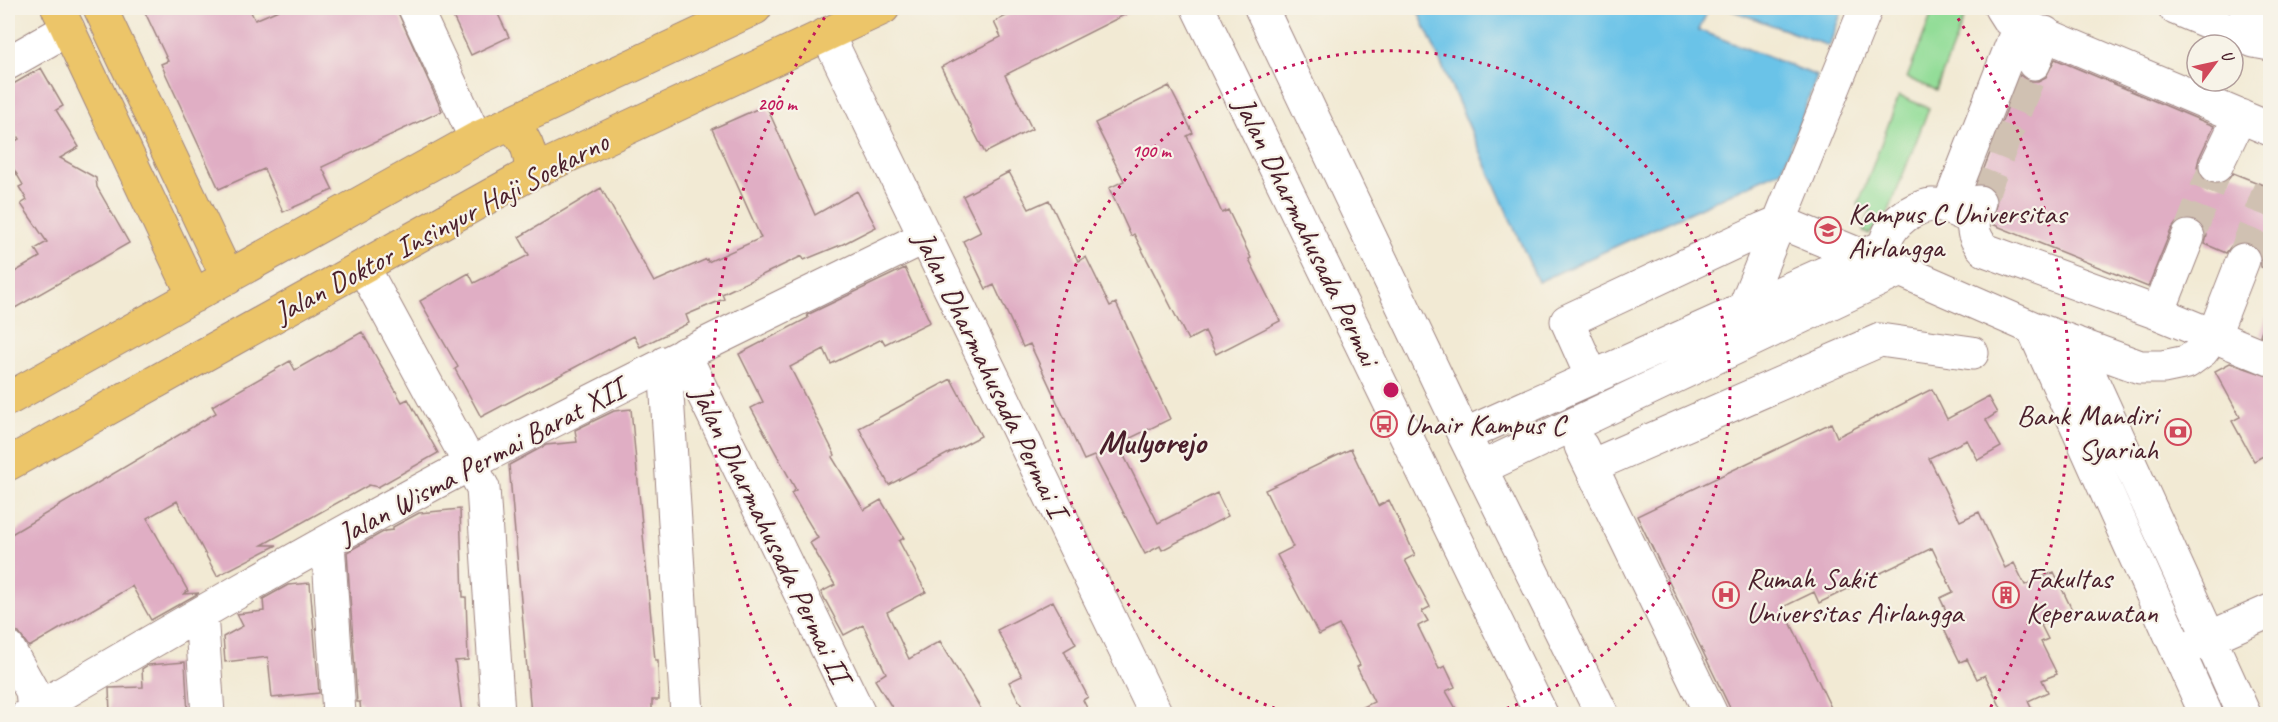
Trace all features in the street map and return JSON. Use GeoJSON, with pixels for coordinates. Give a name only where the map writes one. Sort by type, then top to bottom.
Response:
{"type":"FeatureCollection","features":[{"type":"Feature","properties":{"kind":"main road"},"geometry":{"type":"LineString","coordinates":[[100,8],[228,278]]}},
{"type":"Feature","properties":{"kind":"main road","name":"Jalan Doktor Insinyur Haji Soekarno"},"geometry":{"type":"LineString","coordinates":[[8,399],[476,139],[755,8]]}},
{"type":"Feature","properties":{"kind":"main road","name":"Jalan Doktor Insinyur Haji Soekarno"},"geometry":{"type":"LineString","coordinates":[[8,464],[531,173],[884,8]]}},
{"type":"Feature","properties":{"kind":"main road"},"geometry":{"type":"LineString","coordinates":[[63,18],[194,296]]}},
{"type":"Feature","properties":{"kind":"main road"},"geometry":{"type":"LineString","coordinates":[[508,124],[519,131],[527,144],[531,173]]}},
{"type":"Feature","properties":{"kind":"street"},"geometry":{"type":"LineString","coordinates":[[414,8],[476,139]]}},
{"type":"Feature","properties":{"kind":"street","name":"Jalan Dharmahusada Permai"},"geometry":{"type":"LineString","coordinates":[[1198,8],[1541,714]]}},
{"type":"Feature","properties":{"kind":"street","name":"Jalan Dharmahusada Permai"},"geometry":{"type":"LineString","coordinates":[[1261,8],[1464,435],[1602,714]]}},
{"type":"Feature","properties":{"kind":"street"},"geometry":{"type":"LineString","coordinates":[[1744,309],[1866,8]]}},
{"type":"Feature","properties":{"kind":"street"},"geometry":{"type":"LineString","coordinates":[[2175,8],[2221,14],[2254,41],[2271,44]]}},
{"type":"Feature","properties":{"kind":"street"},"geometry":{"type":"LineString","coordinates":[[2246,8],[2271,36]]}},
{"type":"Feature","properties":{"kind":"street"},"geometry":{"type":"LineString","coordinates":[[8,63],[63,18]]}},
{"type":"Feature","properties":{"kind":"street"},"geometry":{"type":"LineString","coordinates":[[2022,22],[2034,63]]}},
{"type":"Feature","properties":{"kind":"street"},"geometry":{"type":"LineString","coordinates":[[2022,22],[2271,129]]}},
{"type":"Feature","properties":{"kind":"street"},"geometry":{"type":"LineString","coordinates":[[2022,22],[1967,210],[1974,239],[1985,250],[2158,313],[2213,337],[2271,358]]}},
{"type":"Feature","properties":{"kind":"street","name":"Jalan Dharmahusada Permai I"},"geometry":{"type":"LineString","coordinates":[[827,34],[1156,714]]}},
{"type":"Feature","properties":{"kind":"street"},"geometry":{"type":"LineString","coordinates":[[2216,166],[2240,116]]}},
{"type":"Feature","properties":{"kind":"street"},"geometry":{"type":"LineString","coordinates":[[1481,468],[1572,426],[1882,257],[1897,220],[1917,209],[1933,205],[1967,210]]}},
{"type":"Feature","properties":{"kind":"street"},"geometry":{"type":"LineString","coordinates":[[1592,377],[1567,321],[1779,222],[1882,257],[2033,327],[2140,367],[2163,367],[2187,362],[2202,351],[2213,337],[2243,260]]}},
{"type":"Feature","properties":{"kind":"street","name":"Jalan Wisma Permai Barat XII"},"geometry":{"type":"LineString","coordinates":[[45,709],[201,613],[471,463],[675,358],[925,237]]}},
{"type":"Feature","properties":{"kind":"street"},"geometry":{"type":"LineString","coordinates":[[2158,313],[2188,237]]}},
{"type":"Feature","properties":{"kind":"street"},"geometry":{"type":"LineString","coordinates":[[1464,435],[1744,309],[1882,257]]}},
{"type":"Feature","properties":{"kind":"street"},"geometry":{"type":"LineString","coordinates":[[363,267],[483,488],[498,714]]}},
{"type":"Feature","properties":{"kind":"street"},"geometry":{"type":"LineString","coordinates":[[2033,327],[2114,543],[2178,652],[2206,714]]}},
{"type":"Feature","properties":{"kind":"street"},"geometry":{"type":"LineString","coordinates":[[1591,466],[1880,340],[1972,353]]}},
{"type":"Feature","properties":{"kind":"street"},"geometry":{"type":"LineString","coordinates":[[2075,343],[2211,637],[2244,714]]}},
{"type":"Feature","properties":{"kind":"street"},"geometry":{"type":"LineString","coordinates":[[675,358],[687,714]]}},
{"type":"Feature","properties":{"kind":"street","name":"Jalan Dharmahusada Permai II"},"geometry":{"type":"LineString","coordinates":[[675,358],[859,714]]}},
{"type":"Feature","properties":{"kind":"street"},"geometry":{"type":"LineString","coordinates":[[1572,426],[1711,714]]}},
{"type":"Feature","properties":{"kind":"street"},"geometry":{"type":"LineString","coordinates":[[327,542],[339,714]]}},
{"type":"Feature","properties":{"kind":"street"},"geometry":{"type":"LineString","coordinates":[[2178,652],[2271,611]]}},
{"type":"Feature","properties":{"kind":"street"},"geometry":{"type":"LineString","coordinates":[[201,613],[208,714]]}},
{"type":"Feature","properties":{"kind":"street"},"geometry":{"type":"LineString","coordinates":[[8,648],[45,709]]}},
{"type":"Feature","properties":{"kind":"green space"},"geometry":{"type":"Polygon","coordinates":[[[1934,8],[1968,8],[1936,90],[1907,78],[1934,8]]]}},
{"type":"Feature","properties":{"kind":"green space"},"geometry":{"type":"Polygon","coordinates":[[[1899,96],[1929,108],[1887,216],[1869,234],[1863,231],[1871,210],[1858,205],[1899,96]]]}},
{"type":"Feature","properties":{"kind":"water"},"geometry":{"type":"Polygon","coordinates":[[[1709,8],[1699,30],[1817,76],[1782,170],[1538,282],[1417,9],[1709,8]]]}},
{"type":"Feature","properties":{"kind":"water"},"geometry":{"type":"Polygon","coordinates":[[[1725,8],[1843,8],[1829,46],[1725,8]]]}},
{"type":"Feature","properties":{"kind":"building"},"geometry":{"type":"Polygon","coordinates":[[[143,8],[249,8],[255,20],[283,8],[396,8],[442,111],[322,167],[333,190],[283,212],[264,169],[219,189],[161,64],[168,61],[143,8]]]}},
{"type":"Feature","properties":{"kind":"building"},"geometry":{"type":"Polygon","coordinates":[[[449,8],[495,8],[509,37],[471,55],[449,8]]]}},
{"type":"Feature","properties":{"kind":"building"},"geometry":{"type":"Polygon","coordinates":[[[1022,8],[1138,8],[1005,75],[1032,129],[985,153],[941,67],[1001,37],[994,22],[1022,8]]]}},
{"type":"Feature","properties":{"kind":"building"},"geometry":{"type":"Polygon","coordinates":[[[2055,59],[2214,126],[2199,158],[2197,167],[2200,176],[2208,183],[2218,185],[2227,181],[2233,173],[2271,188],[2271,271],[2261,267],[2258,249],[2250,243],[2240,242],[2231,246],[2226,253],[2205,244],[2207,235],[2203,226],[2194,219],[2185,219],[2176,223],[2171,230],[2148,287],[1992,224],[1997,199],[1993,190],[1978,184],[2020,75],[2028,81],[2038,81],[2046,77],[2055,59]]]}},
{"type":"Feature","properties":{"kind":"building"},"geometry":{"type":"Polygon","coordinates":[[[41,68],[63,106],[56,110],[79,147],[60,158],[96,178],[97,187],[129,243],[8,312],[8,276],[40,257],[35,249],[47,242],[21,204],[27,200],[19,187],[23,185],[8,159],[8,145],[19,139],[8,120],[8,87],[41,68]]]}},
{"type":"Feature","properties":{"kind":"building"},"geometry":{"type":"Polygon","coordinates":[[[1169,86],[1193,133],[1187,136],[1222,213],[1228,210],[1280,321],[1216,354],[1205,331],[1188,340],[1134,234],[1131,236],[1109,188],[1124,181],[1095,123],[1169,86]]]}},
{"type":"Feature","properties":{"kind":"building"},"geometry":{"type":"Polygon","coordinates":[[[766,105],[815,215],[857,191],[876,227],[804,260],[802,256],[722,294],[724,299],[686,315],[689,323],[640,347],[634,336],[481,417],[455,369],[458,367],[420,301],[469,273],[474,283],[529,255],[519,237],[601,188],[654,282],[707,259],[708,262],[761,238],[712,129],[766,105]]]}},
{"type":"Feature","properties":{"kind":"building"},"geometry":{"type":"Polygon","coordinates":[[[1009,172],[1029,209],[1049,200],[1078,261],[1086,257],[1110,306],[1116,303],[1170,419],[1118,444],[1158,523],[1217,493],[1228,516],[1162,550],[1160,546],[1145,554],[1094,456],[1084,460],[1030,344],[1023,347],[994,285],[986,289],[963,241],[981,232],[963,196],[1009,172]]]}},
{"type":"Feature","properties":{"kind":"building"},"geometry":{"type":"Polygon","coordinates":[[[905,268],[930,322],[885,344],[882,339],[831,364],[824,349],[790,367],[835,455],[832,457],[864,510],[881,500],[904,538],[899,541],[926,592],[887,612],[909,659],[940,641],[984,714],[896,714],[875,680],[886,673],[863,625],[844,635],[821,592],[835,585],[810,543],[818,538],[791,493],[796,490],[751,408],[763,402],[739,354],[808,318],[807,315],[905,268]]]}},
{"type":"Feature","properties":{"kind":"building"},"geometry":{"type":"Polygon","coordinates":[[[2269,311],[2271,312],[2271,339],[2260,335],[2269,311]]]}},
{"type":"Feature","properties":{"kind":"building"},"geometry":{"type":"Polygon","coordinates":[[[362,332],[402,402],[408,399],[438,453],[378,487],[369,485],[262,545],[277,545],[217,576],[177,501],[147,518],[188,591],[183,594],[199,593],[151,620],[132,586],[29,647],[18,632],[8,629],[8,536],[216,413],[212,406],[290,361],[295,370],[362,332]]]}},
{"type":"Feature","properties":{"kind":"building"},"geometry":{"type":"Polygon","coordinates":[[[2230,363],[2271,377],[2271,452],[2254,461],[2232,421],[2240,417],[2215,371],[2230,363]]]}},
{"type":"Feature","properties":{"kind":"building"},"geometry":{"type":"Polygon","coordinates":[[[951,379],[981,436],[889,485],[859,428],[951,379]]]}},
{"type":"Feature","properties":{"kind":"building"},"geometry":{"type":"Polygon","coordinates":[[[1932,389],[1947,419],[1988,397],[1997,413],[1986,420],[2001,447],[1978,460],[1967,440],[1929,458],[1960,521],[1979,512],[2005,568],[2014,563],[2025,585],[2054,572],[2072,610],[2041,625],[2048,639],[2041,642],[2057,674],[2042,680],[2048,692],[2028,701],[2034,714],[2004,714],[1985,675],[1977,679],[1967,659],[1960,662],[1940,621],[1949,617],[1940,598],[1953,592],[1932,548],[1819,603],[1814,592],[1783,607],[1834,714],[1733,714],[1637,516],[1831,423],[1837,437],[1932,389]]]}},
{"type":"Feature","properties":{"kind":"building"},"geometry":{"type":"Polygon","coordinates":[[[631,409],[655,660],[658,660],[659,700],[652,700],[652,714],[531,714],[509,465],[546,445],[577,442],[575,430],[614,411],[631,409]]]}},
{"type":"Feature","properties":{"kind":"building"},"geometry":{"type":"Polygon","coordinates":[[[1351,449],[1378,506],[1389,500],[1415,555],[1405,560],[1430,607],[1422,611],[1428,621],[1418,626],[1439,669],[1445,666],[1455,687],[1446,691],[1459,714],[1349,714],[1374,702],[1357,667],[1360,665],[1339,625],[1319,635],[1277,555],[1293,547],[1265,490],[1351,449]]]}},
{"type":"Feature","properties":{"kind":"building"},"geometry":{"type":"Polygon","coordinates":[[[460,509],[468,660],[455,661],[462,714],[361,714],[360,702],[357,702],[347,552],[385,531],[393,530],[393,527],[419,513],[460,509]]]}},
{"type":"Feature","properties":{"kind":"building"},"geometry":{"type":"Polygon","coordinates":[[[310,583],[319,693],[272,698],[268,657],[225,662],[223,637],[243,626],[237,614],[264,611],[263,599],[288,585],[310,583]]]}},
{"type":"Feature","properties":{"kind":"building"},"geometry":{"type":"Polygon","coordinates":[[[1053,601],[1076,644],[1064,651],[1088,697],[1083,700],[1090,714],[1026,714],[1009,682],[1022,676],[997,630],[1053,601]]]}},
{"type":"Feature","properties":{"kind":"building"},"geometry":{"type":"Polygon","coordinates":[[[185,662],[188,714],[110,714],[109,688],[143,687],[142,669],[148,665],[185,662]]]}},
{"type":"Feature","properties":{"kind":"tunnel"},"geometry":{"type":"LineString","coordinates":[[1979,202],[2034,63]]}},
{"type":"Feature","properties":{"kind":"tunnel"},"geometry":{"type":"LineString","coordinates":[[2188,237],[2216,166]]}},
{"type":"Feature","properties":{"kind":"tunnel"},"geometry":{"type":"LineString","coordinates":[[2243,260],[2270,188]]}},
{"type":"Feature","properties":{"kind":"place","name":"Kampus C Universitas Airlangga"},"geometry":{"type":"Point","coordinates":[1828,230]}},
{"type":"Feature","properties":{"kind":"place","name":"Unair Kampus C"},"geometry":{"type":"Point","coordinates":[1384,424]}},
{"type":"Feature","properties":{"kind":"place","name":"Bank Mandiri Syariah"},"geometry":{"type":"Point","coordinates":[2178,432]}},
{"type":"Feature","properties":{"kind":"place","name":"Rumah Sakit Universitas Airlangga"},"geometry":{"type":"Point","coordinates":[1726,595]}},
{"type":"Feature","properties":{"kind":"place","name":"Fakultas Keperawatan"},"geometry":{"type":"Point","coordinates":[2006,595]}},
{"type":"Feature","properties":{"kind":"district","name":"Mulyorejo"},"geometry":{"type":"Point","coordinates":[1152,441]}}]}
